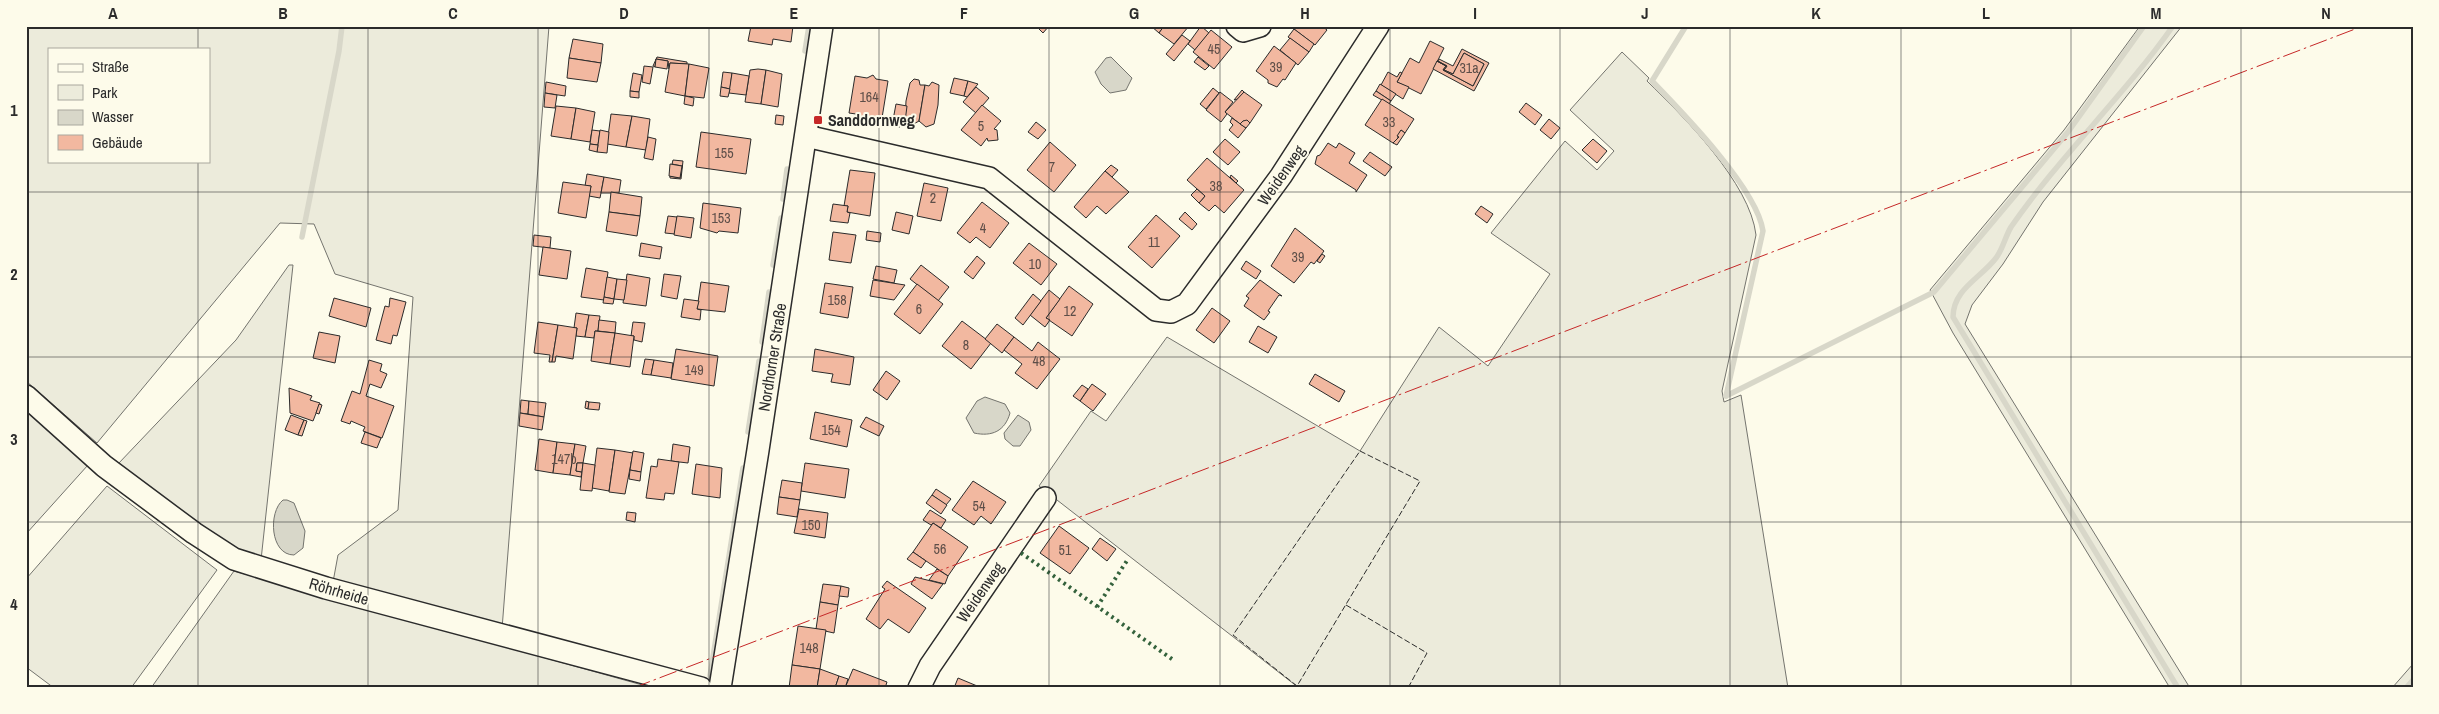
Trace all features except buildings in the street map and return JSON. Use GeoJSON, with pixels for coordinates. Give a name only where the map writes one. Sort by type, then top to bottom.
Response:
{"type":"FeatureCollection","features":[{"type":"Feature","properties":{"kind":"street","name":"Nordhorner Straße"},"geometry":{"type":"LineString","coordinates":[[720,688],[822,26]]}},
{"type":"Feature","properties":{"kind":"street"},"geometry":{"type":"LineString","coordinates":[[1237,26],[1243,31],[1260,26]]}},
{"type":"Feature","properties":{"kind":"street","name":"Weidenweg"},"geometry":{"type":"LineString","coordinates":[[806,136],[989,178],[1156,310],[1171,312],[1187,304],[1282,176],[1378,26]]}},
{"type":"Feature","properties":{"kind":"street","name":"Röhrheide"},"geometry":{"type":"LineString","coordinates":[[26,396],[104,466],[194,533],[234,559],[326,588],[701,688]]}},
{"type":"Feature","properties":{"kind":"street","name":"Weidenweg"},"geometry":{"type":"LineString","coordinates":[[919,688],[930,666],[1045,498]]}},
{"type":"Feature","properties":{"kind":"green space"},"geometry":{"type":"Polygon","coordinates":[[[26,26],[549,26],[502,629],[333,582],[338,555],[398,510],[413,297],[335,274],[314,224],[280,223],[97,443],[26,381],[26,26]]]}},
{"type":"Feature","properties":{"kind":"green space"},"geometry":{"type":"Polygon","coordinates":[[[2140,26],[2182,26],[2043,202],[2003,264],[1972,305],[1965,324],[2190,688],[2170,688],[1953,333],[1930,290],[2064,130],[2140,26]]]}},
{"type":"Feature","properties":{"kind":"green space"},"geometry":{"type":"Polygon","coordinates":[[[1622,52],[1649,78],[1647,81],[1679,113],[1713,152],[1742,194],[1751,215],[1756,235],[1722,391],[1724,402],[1741,395],[1788,688],[1299,688],[1039,486],[1091,411],[1106,421],[1167,337],[1360,451],[1439,327],[1488,366],[1550,274],[1491,233],[1565,141],[1597,170],[1614,151],[1570,110],[1622,52]]]}},
{"type":"Feature","properties":{"kind":"green space"},"geometry":{"type":"Polygon","coordinates":[[[289,265],[293,265],[261,560],[237,552],[118,464],[236,340],[289,265]]]}},
{"type":"Feature","properties":{"kind":"green space"},"geometry":{"type":"Polygon","coordinates":[[[26,411],[88,465],[26,534],[26,411]]]}},
{"type":"Feature","properties":{"kind":"green space"},"geometry":{"type":"Polygon","coordinates":[[[107,486],[217,570],[131,688],[54,688],[26,667],[26,579],[107,486]]]}},
{"type":"Feature","properties":{"kind":"green space"},"geometry":{"type":"Polygon","coordinates":[[[234,571],[653,688],[151,688],[234,571]]]}},
{"type":"Feature","properties":{"kind":"green space"},"geometry":{"type":"Polygon","coordinates":[[[2413,664],[2413,688],[2392,688],[2413,664]]]}},
{"type":"Feature","properties":{"kind":"water"},"geometry":{"type":"Polygon","coordinates":[[[1111,57],[1132,78],[1126,90],[1110,93],[1101,84],[1095,72],[1106,58],[1111,57]]]}},
{"type":"Feature","properties":{"kind":"water"},"geometry":{"type":"Polygon","coordinates":[[[985,397],[1005,404],[1010,413],[1005,424],[997,431],[987,434],[974,433],[966,418],[977,401],[985,397]]]}},
{"type":"Feature","properties":{"kind":"water"},"geometry":{"type":"Polygon","coordinates":[[[1018,415],[1029,422],[1031,430],[1020,446],[1013,446],[1005,439],[1004,433],[1018,415]]]}},
{"type":"Feature","properties":{"kind":"water"},"geometry":{"type":"Polygon","coordinates":[[[283,500],[294,503],[305,531],[303,548],[294,555],[286,553],[280,548],[274,532],[275,514],[283,500]]]}},
{"type":"Feature","properties":{"kind":"waterway"},"geometry":{"type":"LineString","coordinates":[[302,237],[339,51],[342,26]]}},
{"type":"Feature","properties":{"kind":"waterway"},"geometry":{"type":"LineString","coordinates":[[805,51],[809,26]]}},
{"type":"Feature","properties":{"kind":"waterway"},"geometry":{"type":"LineString","coordinates":[[1686,26],[1652,81],[1699,131],[1733,173],[1758,214],[1763,231],[1726,396]]}},
{"type":"Feature","properties":{"kind":"waterway"},"geometry":{"type":"LineString","coordinates":[[1726,396],[1934,292],[2068,132],[2144,26]]}},
{"type":"Feature","properties":{"kind":"waterway"},"geometry":{"type":"LineString","coordinates":[[2173,26],[2154,52],[2030,201],[2011,227],[1996,258],[1963,291],[1954,307],[1953,317],[2178,688]]}},
{"type":"Feature","properties":{"kind":"waterway"},"geometry":{"type":"LineString","coordinates":[[783,199],[787,169]]}},
{"type":"Feature","properties":{"kind":"waterway"},"geometry":{"type":"LineString","coordinates":[[773,265],[781,218]]}},
{"type":"Feature","properties":{"kind":"waterway"},"geometry":{"type":"LineString","coordinates":[[762,342],[769,292]]}},
{"type":"Feature","properties":{"kind":"waterway"},"geometry":{"type":"LineString","coordinates":[[748,432],[759,361]]}},
{"type":"Feature","properties":{"kind":"waterway"},"geometry":{"type":"LineString","coordinates":[[710,676],[743,468]]}},
{"type":"Feature","properties":{"kind":"waterway"},"geometry":{"type":"LineString","coordinates":[[2406,688],[2413,680]]}},
{"type":"Feature","properties":{"kind":"hedge"},"geometry":{"type":"LineString","coordinates":[[1021,553],[1172,659]]}},
{"type":"Feature","properties":{"kind":"hedge"},"geometry":{"type":"LineString","coordinates":[[1097,607],[1128,559]]}},
{"type":"Feature","properties":{"kind":"fence"},"geometry":{"type":"LineString","coordinates":[[1360,451],[1420,481],[1297,686],[1233,635],[1360,451]]}},
{"type":"Feature","properties":{"kind":"fence"},"geometry":{"type":"LineString","coordinates":[[1346,605],[1427,653],[1408,688]]}},
{"type":"Feature","properties":{"kind":"power"},"geometry":{"type":"LineString","coordinates":[[633,688],[2363,26]]}},
{"type":"Feature","properties":{"kind":"place","name":"Sanddornweg"},"geometry":{"type":"Point","coordinates":[818,120]}}]}
